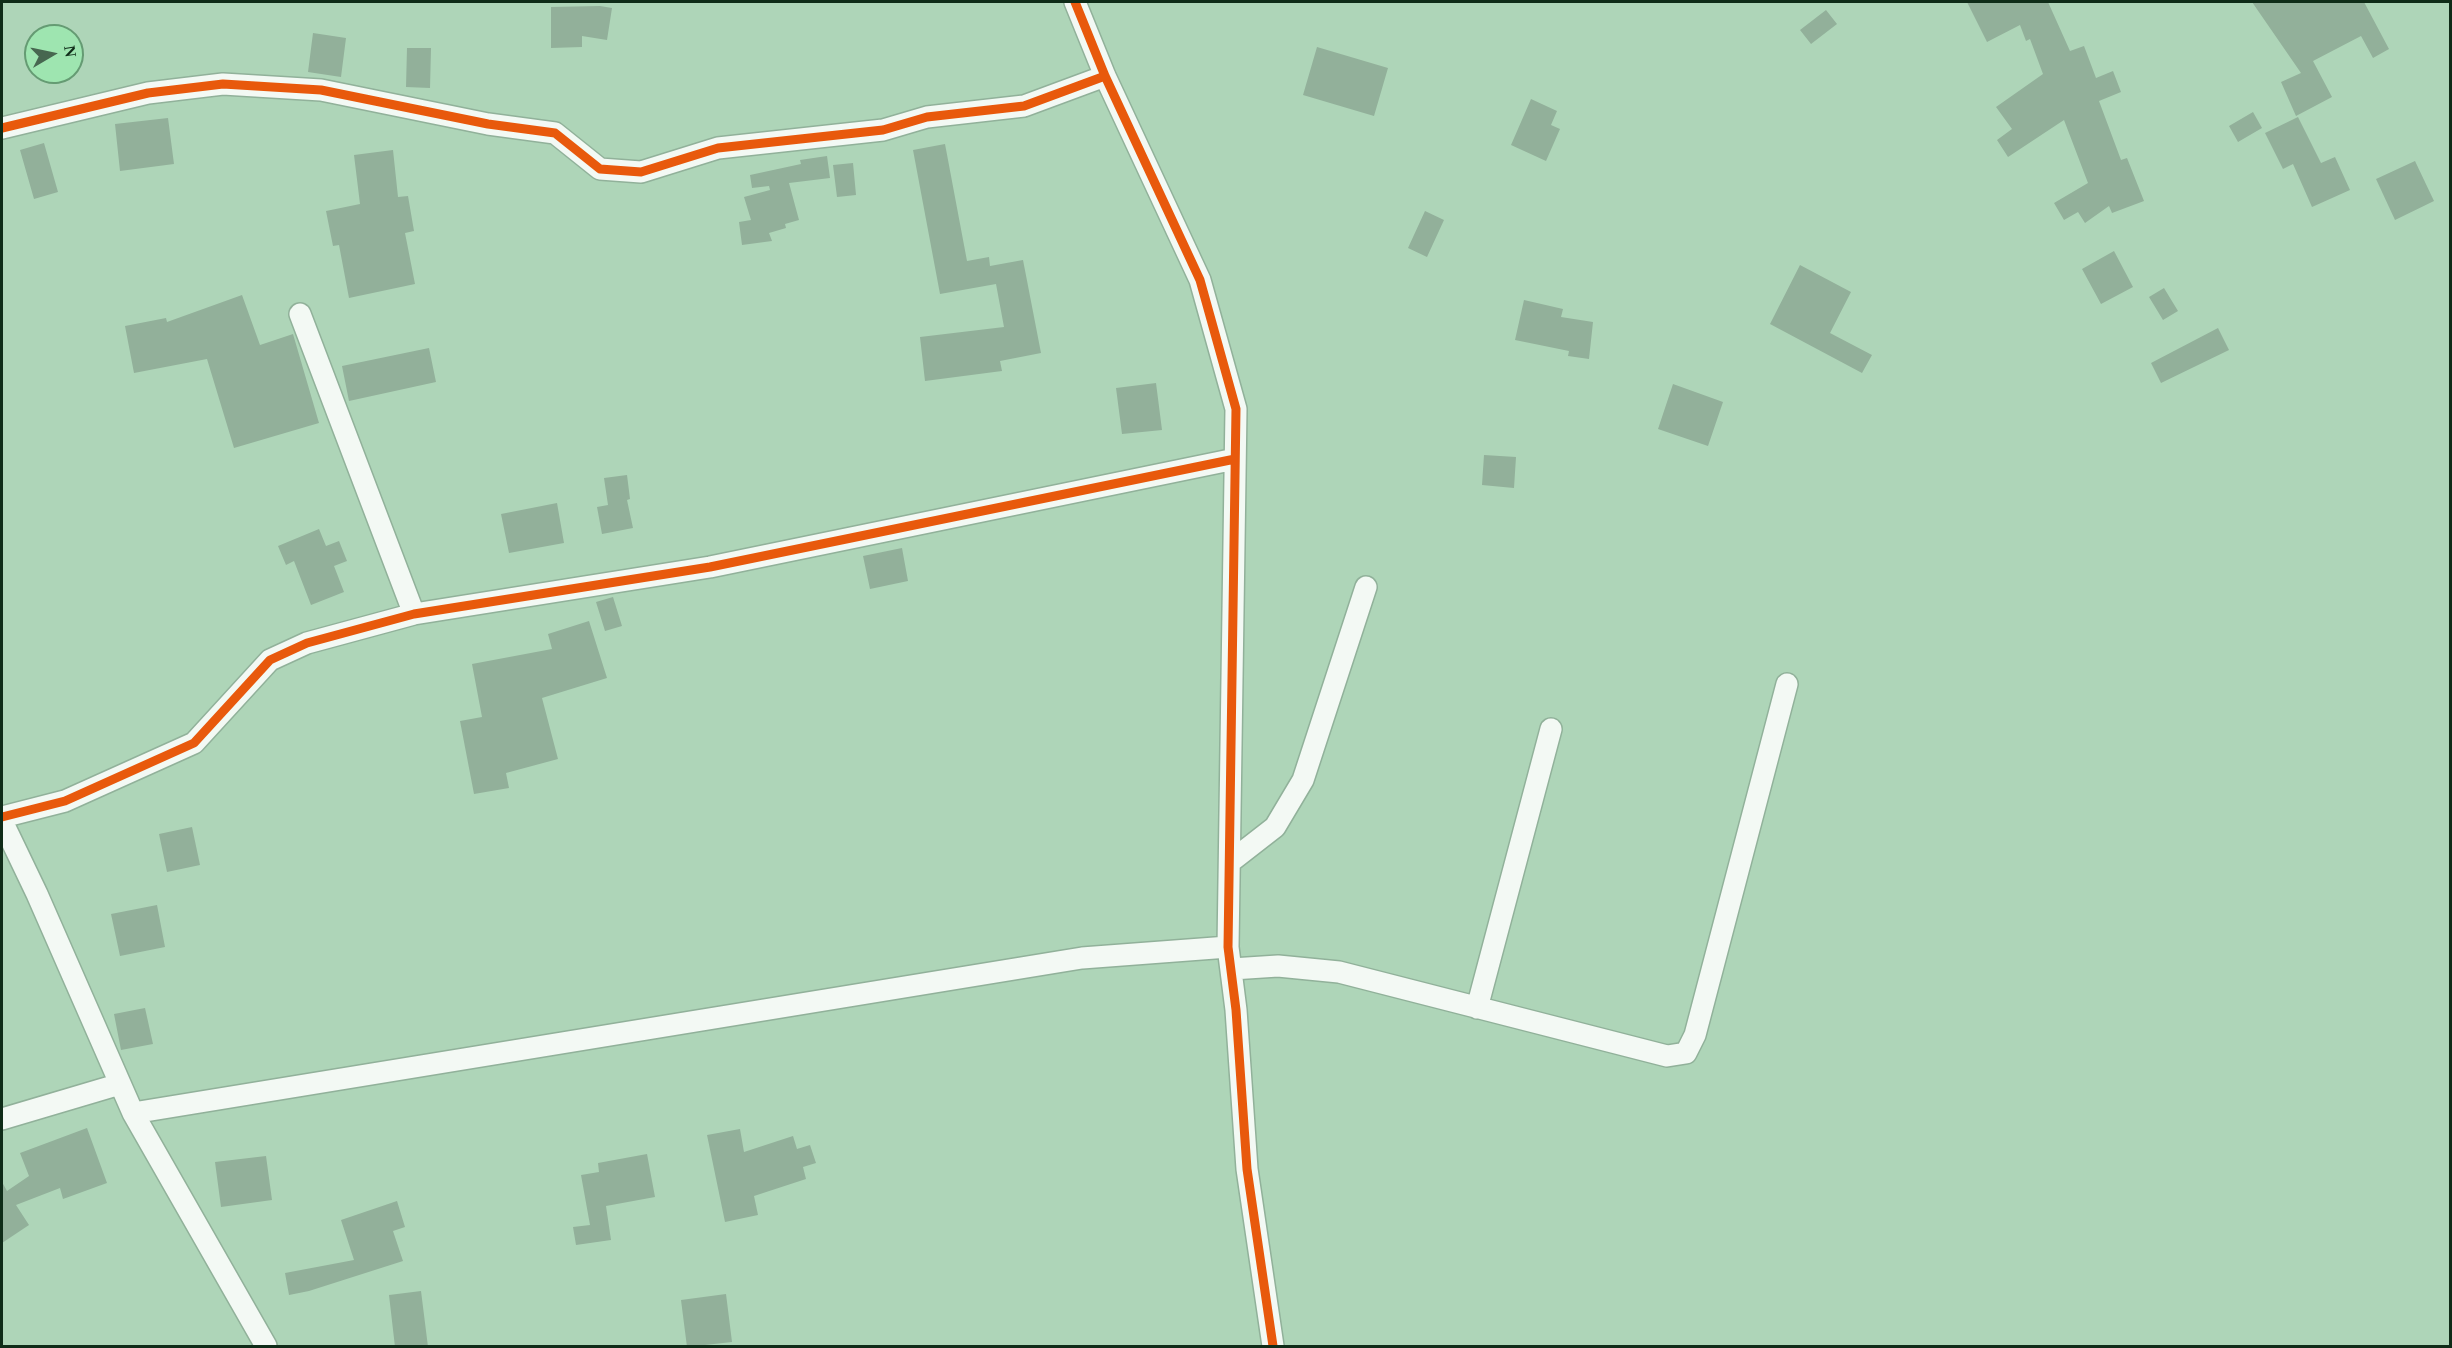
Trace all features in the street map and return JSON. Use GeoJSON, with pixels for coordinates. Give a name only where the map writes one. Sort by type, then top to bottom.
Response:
{"type":"FeatureCollection","features":[{"type":"Feature","properties":{"kind":"street"},"geometry":{"type":"LineString","coordinates":[[1075,2],[1105,76],[1200,280],[1236,409],[1228,947],[1232,969],[1247,1168],[1273,1347]]}},
{"type":"Feature","properties":{"kind":"street"},"geometry":{"type":"LineString","coordinates":[[2,128],[148,93],[223,84],[310,89],[488,124],[555,133],[600,169],[641,172],[718,148],[883,130],[927,117],[1023,106],[1105,76]]}},
{"type":"Feature","properties":{"kind":"street"},"geometry":{"type":"LineString","coordinates":[[300,314],[414,614]]}},
{"type":"Feature","properties":{"kind":"street"},"geometry":{"type":"LineString","coordinates":[[266,1347],[133,1113],[2,819],[65,801],[194,743],[270,660],[307,642],[414,614],[710,567],[1235,459]]}},
{"type":"Feature","properties":{"kind":"street"},"geometry":{"type":"LineString","coordinates":[[1230,862],[1275,827],[1303,780],[1366,587]]}},
{"type":"Feature","properties":{"kind":"street"},"geometry":{"type":"LineString","coordinates":[[1232,969],[1278,966],[1339,972],[1668,1056],[1686,1053],[1695,1035],[1787,684]]}},
{"type":"Feature","properties":{"kind":"street"},"geometry":{"type":"LineString","coordinates":[[1477,1008],[1551,729]]}},
{"type":"Feature","properties":{"kind":"street"},"geometry":{"type":"LineString","coordinates":[[133,1113],[1082,958],[1228,947]]}},
{"type":"Feature","properties":{"kind":"street"},"geometry":{"type":"LineString","coordinates":[[2,1119],[120,1084]]}},
{"type":"Feature","properties":{"kind":"building"},"geometry":{"type":"Polygon","coordinates":[[[1967,2],[2048,2],[2070,51],[2084,46],[2096,78],[2113,71],[2121,92],[2099,101],[2121,160],[2127,158],[2144,201],[2112,213],[2109,206],[2085,223],[2078,212],[2064,220],[2054,203],[2088,183],[2064,120],[2008,157],[1997,140],[2012,129],[1996,107],[2043,74],[2030,39],[2026,41],[2020,25],[1987,42],[1967,2]]]}},
{"type":"Feature","properties":{"kind":"building"},"geometry":{"type":"Polygon","coordinates":[[[2252,2],[2364,2],[2389,49],[2373,58],[2361,36],[2313,61],[2332,97],[2296,116],[2281,82],[2301,73],[2252,2]]]}},
{"type":"Feature","properties":{"kind":"building"},"geometry":{"type":"Polygon","coordinates":[[[600,6],[612,8],[607,40],[582,36],[582,47],[551,48],[551,7],[600,6]]]}},
{"type":"Feature","properties":{"kind":"building"},"geometry":{"type":"Polygon","coordinates":[[[1826,10],[1837,24],[1811,44],[1800,30],[1826,10]]]}},
{"type":"Feature","properties":{"kind":"building"},"geometry":{"type":"Polygon","coordinates":[[[313,33],[346,38],[341,77],[308,72],[313,33]]]}},
{"type":"Feature","properties":{"kind":"building"},"geometry":{"type":"Polygon","coordinates":[[[1317,47],[1388,68],[1374,116],[1303,95],[1317,47]]]}},
{"type":"Feature","properties":{"kind":"building"},"geometry":{"type":"Polygon","coordinates":[[[407,48],[431,48],[430,88],[406,87],[407,48]]]}},
{"type":"Feature","properties":{"kind":"building"},"geometry":{"type":"Polygon","coordinates":[[[1531,99],[1557,111],[1551,125],[1560,129],[1546,161],[1511,145],[1531,99]]]}},
{"type":"Feature","properties":{"kind":"building"},"geometry":{"type":"Polygon","coordinates":[[[2253,112],[2262,128],[2238,142],[2229,126],[2253,112]]]}},
{"type":"Feature","properties":{"kind":"building"},"geometry":{"type":"Polygon","coordinates":[[[2298,117],[2321,163],[2335,157],[2350,190],[2312,207],[2293,164],[2283,169],[2265,133],[2298,117]]]}},
{"type":"Feature","properties":{"kind":"building"},"geometry":{"type":"Polygon","coordinates":[[[168,118],[174,164],[120,171],[115,124],[168,118]]]}},
{"type":"Feature","properties":{"kind":"building"},"geometry":{"type":"Polygon","coordinates":[[[44,143],[58,192],[34,199],[20,150],[44,143]]]}},
{"type":"Feature","properties":{"kind":"building"},"geometry":{"type":"Polygon","coordinates":[[[945,144],[967,261],[989,257],[990,266],[1023,260],[1041,353],[1000,361],[1002,371],[925,381],[920,337],[1004,327],[996,284],[940,294],[913,150],[945,144]]]}},
{"type":"Feature","properties":{"kind":"building"},"geometry":{"type":"Polygon","coordinates":[[[393,150],[398,197],[408,196],[414,231],[405,233],[415,284],[349,298],[339,245],[333,246],[326,211],[360,204],[354,155],[393,150]]]}},
{"type":"Feature","properties":{"kind":"building"},"geometry":{"type":"Polygon","coordinates":[[[827,156],[830,178],[789,183],[799,220],[785,224],[786,228],[769,233],[772,241],[742,245],[739,222],[751,220],[744,197],[770,190],[769,186],[752,188],[750,175],[801,164],[800,160],[827,156]]]}},
{"type":"Feature","properties":{"kind":"building"},"geometry":{"type":"Polygon","coordinates":[[[2415,161],[2434,201],[2395,220],[2376,179],[2415,161]]]}},
{"type":"Feature","properties":{"kind":"building"},"geometry":{"type":"Polygon","coordinates":[[[853,163],[856,195],[837,197],[833,165],[853,163]]]}},
{"type":"Feature","properties":{"kind":"building"},"geometry":{"type":"Polygon","coordinates":[[[1425,211],[1444,220],[1427,257],[1408,248],[1425,211]]]}},
{"type":"Feature","properties":{"kind":"building"},"geometry":{"type":"Polygon","coordinates":[[[2114,251],[2133,287],[2101,304],[2082,269],[2114,251]]]}},
{"type":"Feature","properties":{"kind":"building"},"geometry":{"type":"Polygon","coordinates":[[[1800,265],[1851,292],[1830,333],[1872,355],[1862,373],[1770,324],[1800,265]]]}},
{"type":"Feature","properties":{"kind":"building"},"geometry":{"type":"Polygon","coordinates":[[[2164,288],[2178,311],[2163,320],[2149,297],[2164,288]]]}},
{"type":"Feature","properties":{"kind":"building"},"geometry":{"type":"Polygon","coordinates":[[[242,295],[260,345],[293,334],[319,423],[234,448],[207,359],[134,373],[125,326],[166,318],[167,322],[242,295]]]}},
{"type":"Feature","properties":{"kind":"building"},"geometry":{"type":"Polygon","coordinates":[[[1524,300],[1563,309],[1561,317],[1593,322],[1589,359],[1568,356],[1569,351],[1515,340],[1524,300]]]}},
{"type":"Feature","properties":{"kind":"building"},"geometry":{"type":"Polygon","coordinates":[[[2218,328],[2229,350],[2161,383],[2151,363],[2218,328]]]}},
{"type":"Feature","properties":{"kind":"building"},"geometry":{"type":"Polygon","coordinates":[[[429,348],[436,382],[349,401],[342,366],[429,348]]]}},
{"type":"Feature","properties":{"kind":"building"},"geometry":{"type":"Polygon","coordinates":[[[1156,383],[1162,430],[1122,434],[1116,388],[1156,383]]]}},
{"type":"Feature","properties":{"kind":"building"},"geometry":{"type":"Polygon","coordinates":[[[1673,384],[1723,402],[1708,446],[1658,429],[1673,384]]]}},
{"type":"Feature","properties":{"kind":"building"},"geometry":{"type":"Polygon","coordinates":[[[1484,455],[1516,457],[1514,488],[1482,485],[1484,455]]]}},
{"type":"Feature","properties":{"kind":"building"},"geometry":{"type":"Polygon","coordinates":[[[627,475],[630,499],[627,500],[633,528],[602,534],[597,507],[608,505],[604,478],[627,475]]]}},
{"type":"Feature","properties":{"kind":"building"},"geometry":{"type":"Polygon","coordinates":[[[557,503],[564,543],[509,553],[501,514],[557,503]]]}},
{"type":"Feature","properties":{"kind":"building"},"geometry":{"type":"Polygon","coordinates":[[[319,529],[326,546],[339,541],[347,561],[334,566],[344,592],[311,605],[294,561],[286,565],[278,546],[319,529]]]}},
{"type":"Feature","properties":{"kind":"building"},"geometry":{"type":"Polygon","coordinates":[[[902,548],[908,581],[870,589],[863,556],[902,548]]]}},
{"type":"Feature","properties":{"kind":"building"},"geometry":{"type":"Polygon","coordinates":[[[613,597],[622,626],[605,631],[596,602],[613,597]]]}},
{"type":"Feature","properties":{"kind":"building"},"geometry":{"type":"Polygon","coordinates":[[[589,621],[607,678],[542,698],[558,759],[506,773],[509,788],[474,794],[460,721],[482,717],[472,664],[552,649],[548,634],[589,621]]]}},
{"type":"Feature","properties":{"kind":"building"},"geometry":{"type":"Polygon","coordinates":[[[192,827],[200,865],[167,872],[159,834],[192,827]]]}},
{"type":"Feature","properties":{"kind":"building"},"geometry":{"type":"Polygon","coordinates":[[[157,905],[165,947],[120,956],[111,914],[157,905]]]}},
{"type":"Feature","properties":{"kind":"building"},"geometry":{"type":"Polygon","coordinates":[[[145,1008],[153,1044],[121,1050],[114,1014],[145,1008]]]}},
{"type":"Feature","properties":{"kind":"building"},"geometry":{"type":"Polygon","coordinates":[[[87,1128],[107,1183],[63,1199],[60,1188],[16,1205],[29,1225],[2,1243],[2,1182],[7,1191],[29,1176],[20,1153],[87,1128]]]}},
{"type":"Feature","properties":{"kind":"building"},"geometry":{"type":"Polygon","coordinates":[[[740,1129],[744,1152],[793,1136],[797,1149],[810,1145],[816,1163],[803,1167],[806,1179],[754,1196],[758,1215],[725,1222],[707,1135],[740,1129]]]}},
{"type":"Feature","properties":{"kind":"building"},"geometry":{"type":"Polygon","coordinates":[[[647,1154],[655,1197],[606,1206],[611,1240],[576,1245],[573,1227],[590,1225],[581,1175],[599,1172],[598,1163],[647,1154]]]}},
{"type":"Feature","properties":{"kind":"building"},"geometry":{"type":"Polygon","coordinates":[[[266,1156],[272,1200],[221,1207],[215,1162],[266,1156]]]}},
{"type":"Feature","properties":{"kind":"building"},"geometry":{"type":"Polygon","coordinates":[[[397,1201],[405,1227],[393,1231],[403,1261],[309,1291],[289,1295],[285,1273],[354,1260],[341,1220],[397,1201]]]}},
{"type":"Feature","properties":{"kind":"building"},"geometry":{"type":"Polygon","coordinates":[[[421,1291],[428,1347],[395,1347],[389,1295],[421,1291]]]}},
{"type":"Feature","properties":{"kind":"building"},"geometry":{"type":"Polygon","coordinates":[[[726,1294],[732,1342],[687,1347],[681,1300],[726,1294]]]}},
{"type":"Feature","properties":{"kind":"cycle path"},"geometry":{"type":"LineString","coordinates":[[1075,2],[1105,76],[1200,280],[1236,409],[1228,947],[1236,1010],[1247,1169],[1273,1346]]}},
{"type":"Feature","properties":{"kind":"cycle path"},"geometry":{"type":"LineString","coordinates":[[2,128],[148,93],[223,84],[321,90],[488,124],[555,133],[600,169],[641,172],[718,148],[883,130],[927,117],[1024,106],[1105,76]]}},
{"type":"Feature","properties":{"kind":"cycle path"},"geometry":{"type":"LineString","coordinates":[[2,817],[65,801],[194,743],[270,660],[307,643],[414,614],[710,567],[1235,459]]}}]}
